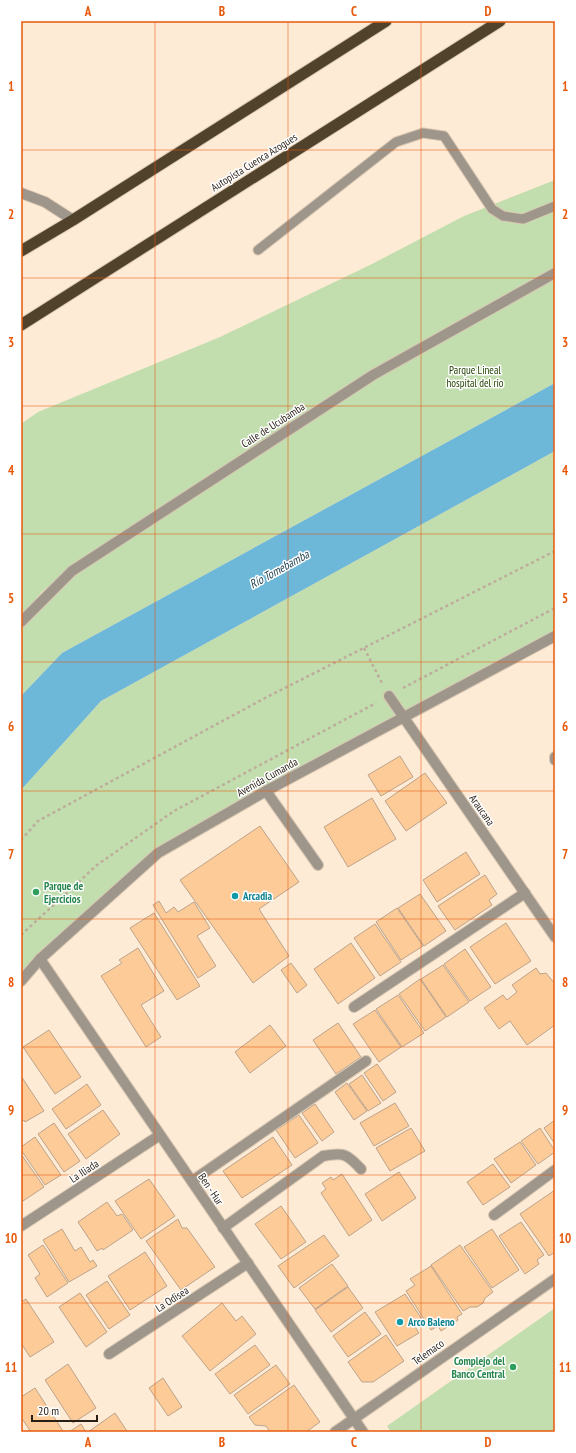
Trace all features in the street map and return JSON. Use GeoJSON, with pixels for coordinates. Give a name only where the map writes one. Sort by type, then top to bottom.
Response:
{"type":"FeatureCollection","features":[{"type":"Feature","properties":{"kind":"highway"},"geometry":{"type":"LineString","coordinates":[[21,251],[73,220],[386,21]]}},
{"type":"Feature","properties":{"kind":"highway","name":"Autopista Cuenca Azogues"},"geometry":{"type":"LineString","coordinates":[[21,324],[500,21]]}},
{"type":"Feature","properties":{"kind":"street"},"geometry":{"type":"LineString","coordinates":[[21,193],[45,202],[73,220]]}},
{"type":"Feature","properties":{"kind":"street","name":"Calle de Ucubamba"},"geometry":{"type":"LineString","coordinates":[[21,622],[78,566],[373,375],[555,273]]}},
{"type":"Feature","properties":{"kind":"street","name":"Avenida Cumanda"},"geometry":{"type":"LineString","coordinates":[[21,981],[40,959],[158,852],[266,791],[555,636]]}},
{"type":"Feature","properties":{"kind":"street","name":"Araucana"},"geometry":{"type":"LineString","coordinates":[[389,696],[555,937]]}},
{"type":"Feature","properties":{"kind":"street"},"geometry":{"type":"LineString","coordinates":[[266,791],[318,865]]}},
{"type":"Feature","properties":{"kind":"street"},"geometry":{"type":"LineString","coordinates":[[354,1007],[525,893]]}},
{"type":"Feature","properties":{"kind":"street","name":"Ben - Hur"},"geometry":{"type":"LineString","coordinates":[[40,959],[364,1432]]}},
{"type":"Feature","properties":{"kind":"street"},"geometry":{"type":"LineString","coordinates":[[192,1181],[366,1061]]}},
{"type":"Feature","properties":{"kind":"street","name":"La Iliada"},"geometry":{"type":"LineString","coordinates":[[21,1226],[160,1135]]}},
{"type":"Feature","properties":{"kind":"street"},"geometry":{"type":"LineString","coordinates":[[224,1228],[323,1156],[337,1154],[349,1157],[361,1168]]}},
{"type":"Feature","properties":{"kind":"street"},"geometry":{"type":"LineString","coordinates":[[494,1215],[555,1170]]}},
{"type":"Feature","properties":{"kind":"street","name":"La Odisea"},"geometry":{"type":"LineString","coordinates":[[109,1354],[248,1263]]}},
{"type":"Feature","properties":{"kind":"street","name":"Telemaco"},"geometry":{"type":"LineString","coordinates":[[335,1432],[555,1279]]}},
{"type":"Feature","properties":{"kind":"lane"},"geometry":{"type":"LineString","coordinates":[[258,250],[396,142],[423,133],[444,136],[492,209],[503,216],[523,219],[555,206]]}},
{"type":"Feature","properties":{"kind":"path"},"geometry":{"type":"LineString","coordinates":[[21,840],[38,820],[265,698],[555,551]]}},
{"type":"Feature","properties":{"kind":"path"},"geometry":{"type":"LineString","coordinates":[[21,935],[97,866],[174,811],[555,608]]}},
{"type":"Feature","properties":{"kind":"path"},"geometry":{"type":"LineString","coordinates":[[364,648],[389,696]]}},
{"type":"Feature","properties":{"kind":"green space","name":"Parque Lineal hospital del rio"},"geometry":{"type":"Polygon","coordinates":[[[555,180],[555,383],[62,653],[21,696],[21,619],[49,584],[21,616],[21,424],[38,412],[220,337],[372,264],[464,216],[555,180]]]}},
{"type":"Feature","properties":{"kind":"green space"},"geometry":{"type":"Polygon","coordinates":[[[555,451],[555,636],[158,853],[21,979],[21,790],[101,701],[555,451]]]}},
{"type":"Feature","properties":{"kind":"green space","name":"Complejo del Banco Central"},"geometry":{"type":"Polygon","coordinates":[[[555,1308],[555,1432],[391,1432],[387,1426],[555,1308]]]}},
{"type":"Feature","properties":{"kind":"water","name":"Río Tomebamba"},"geometry":{"type":"Polygon","coordinates":[[[555,383],[555,451],[101,701],[21,790],[21,696],[62,653],[555,383]]]}},
{"type":"Feature","properties":{"kind":"building"},"geometry":{"type":"Polygon","coordinates":[[[400,756],[413,777],[381,796],[368,775],[400,756]]]}},
{"type":"Feature","properties":{"kind":"building"},"geometry":{"type":"Polygon","coordinates":[[[425,773],[447,803],[406,831],[385,801],[425,773]]]}},
{"type":"Feature","properties":{"kind":"building"},"geometry":{"type":"Polygon","coordinates":[[[372,798],[396,839],[348,867],[324,827],[372,798]]]}},
{"type":"Feature","properties":{"kind":"building","name":"Arcadia"},"geometry":{"type":"Polygon","coordinates":[[[260,826],[299,882],[259,909],[289,956],[253,983],[180,880],[260,826]]]}},
{"type":"Feature","properties":{"kind":"building"},"geometry":{"type":"Polygon","coordinates":[[[466,852],[480,874],[437,902],[423,880],[466,852]]]}},
{"type":"Feature","properties":{"kind":"building"},"geometry":{"type":"Polygon","coordinates":[[[485,875],[497,894],[489,900],[492,905],[455,930],[438,906],[485,875]]]}},
{"type":"Feature","properties":{"kind":"building"},"geometry":{"type":"Polygon","coordinates":[[[420,894],[446,931],[424,946],[398,908],[420,894]]]}},
{"type":"Feature","properties":{"kind":"building"},"geometry":{"type":"Polygon","coordinates":[[[159,901],[166,913],[174,907],[178,912],[194,902],[210,928],[197,936],[216,966],[198,978],[153,905],[159,901]]]}},
{"type":"Feature","properties":{"kind":"building"},"geometry":{"type":"Polygon","coordinates":[[[397,908],[423,946],[401,960],[376,922],[397,908]]]}},
{"type":"Feature","properties":{"kind":"building"},"geometry":{"type":"Polygon","coordinates":[[[154,913],[200,986],[177,1000],[130,928],[154,913]]]}},
{"type":"Feature","properties":{"kind":"building"},"geometry":{"type":"Polygon","coordinates":[[[506,923],[531,961],[495,984],[470,947],[506,923]]]}},
{"type":"Feature","properties":{"kind":"building"},"geometry":{"type":"Polygon","coordinates":[[[375,924],[401,962],[380,976],[354,938],[375,924]]]}},
{"type":"Feature","properties":{"kind":"building"},"geometry":{"type":"Polygon","coordinates":[[[351,943],[375,978],[338,1004],[314,969],[351,943]]]}},
{"type":"Feature","properties":{"kind":"building"},"geometry":{"type":"Polygon","coordinates":[[[138,948],[164,991],[141,1005],[161,1037],[146,1047],[101,976],[122,963],[119,960],[138,948]]]}},
{"type":"Feature","properties":{"kind":"building"},"geometry":{"type":"Polygon","coordinates":[[[465,949],[491,987],[470,1001],[444,964],[465,949]]]}},
{"type":"Feature","properties":{"kind":"building"},"geometry":{"type":"Polygon","coordinates":[[[291,963],[307,985],[297,993],[281,970],[291,963]]]}},
{"type":"Feature","properties":{"kind":"building"},"geometry":{"type":"Polygon","coordinates":[[[443,965],[469,1002],[447,1017],[421,979],[443,965]]]}},
{"type":"Feature","properties":{"kind":"building"},"geometry":{"type":"Polygon","coordinates":[[[536,968],[540,974],[546,973],[555,984],[555,1025],[527,1045],[510,1021],[499,1029],[484,1008],[503,995],[507,1000],[517,992],[512,985],[536,968]]]}},
{"type":"Feature","properties":{"kind":"building"},"geometry":{"type":"Polygon","coordinates":[[[420,979],[446,1017],[425,1031],[399,994],[420,979]]]}},
{"type":"Feature","properties":{"kind":"building"},"geometry":{"type":"Polygon","coordinates":[[[398,995],[424,1033],[402,1047],[376,1009],[398,995]]]}},
{"type":"Feature","properties":{"kind":"building"},"geometry":{"type":"Polygon","coordinates":[[[375,1010],[401,1047],[379,1062],[353,1024],[375,1010]]]}},
{"type":"Feature","properties":{"kind":"building"},"geometry":{"type":"Polygon","coordinates":[[[338,1023],[361,1057],[336,1074],[313,1040],[338,1023]]]}},
{"type":"Feature","properties":{"kind":"building"},"geometry":{"type":"Polygon","coordinates":[[[270,1025],[286,1046],[250,1073],[235,1052],[270,1025]]]}},
{"type":"Feature","properties":{"kind":"building"},"geometry":{"type":"Polygon","coordinates":[[[49,1030],[81,1077],[55,1094],[23,1047],[49,1030]]]}},
{"type":"Feature","properties":{"kind":"building"},"geometry":{"type":"Polygon","coordinates":[[[377,1064],[396,1092],[383,1101],[364,1073],[377,1064]]]}},
{"type":"Feature","properties":{"kind":"building"},"geometry":{"type":"Polygon","coordinates":[[[362,1075],[381,1103],[368,1111],[349,1084],[362,1075]]]}},
{"type":"Feature","properties":{"kind":"building"},"geometry":{"type":"Polygon","coordinates":[[[21,1076],[44,1111],[25,1122],[24,1120],[21,1122],[21,1076]]]}},
{"type":"Feature","properties":{"kind":"building"},"geometry":{"type":"Polygon","coordinates":[[[347,1083],[367,1111],[354,1120],[335,1092],[347,1083]]]}},
{"type":"Feature","properties":{"kind":"building"},"geometry":{"type":"Polygon","coordinates":[[[87,1084],[101,1105],[66,1129],[52,1109],[87,1084]]]}},
{"type":"Feature","properties":{"kind":"building"},"geometry":{"type":"Polygon","coordinates":[[[395,1103],[409,1126],[374,1146],[360,1123],[395,1103]]]}},
{"type":"Feature","properties":{"kind":"building"},"geometry":{"type":"Polygon","coordinates":[[[315,1104],[334,1132],[322,1141],[302,1113],[315,1104]]]}},
{"type":"Feature","properties":{"kind":"building"},"geometry":{"type":"Polygon","coordinates":[[[103,1110],[120,1134],[86,1159],[68,1134],[103,1110]]]}},
{"type":"Feature","properties":{"kind":"building"},"geometry":{"type":"Polygon","coordinates":[[[299,1115],[318,1143],[295,1158],[276,1130],[299,1115]]]}},
{"type":"Feature","properties":{"kind":"building"},"geometry":{"type":"Polygon","coordinates":[[[555,1120],[555,1144],[544,1128],[555,1120]]]}},
{"type":"Feature","properties":{"kind":"building"},"geometry":{"type":"Polygon","coordinates":[[[54,1123],[80,1161],[64,1172],[38,1134],[54,1123]]]}},
{"type":"Feature","properties":{"kind":"building"},"geometry":{"type":"Polygon","coordinates":[[[411,1128],[425,1151],[390,1171],[376,1148],[411,1128]]]}},
{"type":"Feature","properties":{"kind":"building"},"geometry":{"type":"Polygon","coordinates":[[[540,1128],[555,1152],[538,1164],[521,1141],[540,1128]]]}},
{"type":"Feature","properties":{"kind":"building"},"geometry":{"type":"Polygon","coordinates":[[[35,1137],[61,1175],[45,1185],[21,1150],[21,1147],[35,1137]]]}},
{"type":"Feature","properties":{"kind":"building"},"geometry":{"type":"Polygon","coordinates":[[[273,1137],[292,1165],[242,1198],[223,1171],[273,1137]]]}},
{"type":"Feature","properties":{"kind":"building"},"geometry":{"type":"Polygon","coordinates":[[[520,1142],[536,1165],[511,1183],[494,1159],[520,1142]]]}},
{"type":"Feature","properties":{"kind":"building"},"geometry":{"type":"Polygon","coordinates":[[[21,1154],[44,1187],[23,1201],[21,1199],[21,1154]]]}},
{"type":"Feature","properties":{"kind":"building"},"geometry":{"type":"Polygon","coordinates":[[[493,1164],[510,1187],[483,1205],[467,1182],[493,1164]]]}},
{"type":"Feature","properties":{"kind":"building"},"geometry":{"type":"Polygon","coordinates":[[[399,1172],[416,1198],[382,1221],[365,1194],[399,1172]]]}},
{"type":"Feature","properties":{"kind":"building"},"geometry":{"type":"Polygon","coordinates":[[[342,1174],[372,1220],[349,1236],[321,1193],[326,1189],[322,1183],[331,1177],[333,1180],[342,1174]]]}},
{"type":"Feature","properties":{"kind":"building"},"geometry":{"type":"Polygon","coordinates":[[[149,1179],[175,1216],[141,1239],[115,1201],[149,1179]]]}},
{"type":"Feature","properties":{"kind":"building"},"geometry":{"type":"Polygon","coordinates":[[[555,1190],[555,1252],[549,1256],[520,1214],[555,1190]]]}},
{"type":"Feature","properties":{"kind":"building"},"geometry":{"type":"Polygon","coordinates":[[[107,1202],[117,1216],[122,1214],[133,1230],[103,1250],[102,1248],[97,1251],[78,1222],[107,1202]]]}},
{"type":"Feature","properties":{"kind":"building"},"geometry":{"type":"Polygon","coordinates":[[[281,1206],[306,1242],[281,1259],[255,1224],[281,1206]]]}},
{"type":"Feature","properties":{"kind":"building"},"geometry":{"type":"Polygon","coordinates":[[[178,1219],[182,1228],[187,1228],[215,1267],[181,1290],[146,1241],[178,1219]]]}},
{"type":"Feature","properties":{"kind":"building"},"geometry":{"type":"Polygon","coordinates":[[[521,1222],[544,1255],[537,1260],[539,1264],[525,1274],[499,1236],[521,1222]]]}},
{"type":"Feature","properties":{"kind":"building"},"geometry":{"type":"Polygon","coordinates":[[[62,1229],[75,1251],[81,1247],[90,1262],[93,1260],[97,1266],[69,1282],[43,1240],[62,1229]]]}},
{"type":"Feature","properties":{"kind":"building"},"geometry":{"type":"Polygon","coordinates":[[[492,1229],[519,1270],[492,1288],[464,1247],[492,1229]]]}},
{"type":"Feature","properties":{"kind":"building"},"geometry":{"type":"Polygon","coordinates":[[[324,1235],[339,1256],[294,1288],[278,1266],[324,1235]]]}},
{"type":"Feature","properties":{"kind":"building"},"geometry":{"type":"Polygon","coordinates":[[[43,1245],[68,1283],[47,1297],[35,1278],[40,1274],[28,1255],[43,1245]]]}},
{"type":"Feature","properties":{"kind":"building"},"geometry":{"type":"Polygon","coordinates":[[[460,1245],[493,1292],[477,1307],[470,1307],[463,1311],[431,1265],[460,1245]]]}},
{"type":"Feature","properties":{"kind":"building"},"geometry":{"type":"Polygon","coordinates":[[[145,1252],[167,1286],[130,1310],[108,1276],[145,1252]]]}},
{"type":"Feature","properties":{"kind":"building"},"geometry":{"type":"Polygon","coordinates":[[[332,1264],[348,1286],[315,1309],[299,1288],[332,1264]]]}},
{"type":"Feature","properties":{"kind":"building"},"geometry":{"type":"Polygon","coordinates":[[[431,1266],[462,1314],[457,1317],[458,1320],[441,1331],[438,1326],[431,1330],[406,1291],[415,1285],[410,1279],[431,1266]]]}},
{"type":"Feature","properties":{"kind":"building"},"geometry":{"type":"Polygon","coordinates":[[[107,1281],[130,1315],[109,1329],[86,1295],[107,1281]]]}},
{"type":"Feature","properties":{"kind":"building"},"geometry":{"type":"Polygon","coordinates":[[[348,1287],[363,1308],[331,1332],[315,1310],[348,1287]]]}},
{"type":"Feature","properties":{"kind":"building"},"geometry":{"type":"Polygon","coordinates":[[[80,1293],[107,1332],[86,1347],[59,1307],[80,1293]]]}},
{"type":"Feature","properties":{"kind":"building","name":"Arco Baleno"},"geometry":{"type":"Polygon","coordinates":[[[405,1294],[422,1319],[414,1325],[419,1333],[397,1346],[375,1312],[405,1294]]]}},
{"type":"Feature","properties":{"kind":"building"},"geometry":{"type":"Polygon","coordinates":[[[26,1299],[54,1342],[30,1357],[21,1343],[21,1302],[26,1299]]]}},
{"type":"Feature","properties":{"kind":"building"},"geometry":{"type":"Polygon","coordinates":[[[222,1303],[236,1321],[242,1316],[256,1334],[210,1371],[182,1336],[222,1303]]]}},
{"type":"Feature","properties":{"kind":"building"},"geometry":{"type":"Polygon","coordinates":[[[365,1312],[381,1334],[348,1357],[333,1336],[365,1312]]]}},
{"type":"Feature","properties":{"kind":"building"},"geometry":{"type":"Polygon","coordinates":[[[386,1335],[404,1361],[373,1382],[362,1382],[348,1362],[386,1335]]]}},
{"type":"Feature","properties":{"kind":"building"},"geometry":{"type":"Polygon","coordinates":[[[255,1345],[270,1365],[230,1394],[215,1374],[255,1345]]]}},
{"type":"Feature","properties":{"kind":"building"},"geometry":{"type":"Polygon","coordinates":[[[68,1364],[96,1408],[73,1423],[45,1380],[68,1364]]]}},
{"type":"Feature","properties":{"kind":"building"},"geometry":{"type":"Polygon","coordinates":[[[276,1365],[290,1384],[248,1414],[234,1395],[276,1365]]]}},
{"type":"Feature","properties":{"kind":"building"},"geometry":{"type":"Polygon","coordinates":[[[163,1378],[182,1407],[168,1416],[149,1388],[163,1378]]]}},
{"type":"Feature","properties":{"kind":"building"},"geometry":{"type":"Polygon","coordinates":[[[294,1385],[320,1422],[306,1432],[270,1432],[266,1426],[255,1425],[249,1417],[294,1385]]]}},
{"type":"Feature","properties":{"kind":"building"},"geometry":{"type":"Polygon","coordinates":[[[35,1388],[63,1431],[62,1432],[31,1432],[21,1417],[21,1397],[35,1388]]]}},
{"type":"Feature","properties":{"kind":"building"},"geometry":{"type":"Polygon","coordinates":[[[115,1413],[127,1431],[126,1432],[88,1432],[115,1413]]]}},
{"type":"Feature","properties":{"kind":"building"},"geometry":{"type":"Polygon","coordinates":[[[81,1424],[86,1432],[69,1432],[81,1424]]]}},
{"type":"Feature","properties":{"kind":"place","name":"Parque de Ejercicios"},"geometry":{"type":"Point","coordinates":[36,892]}},
{"type":"Feature","properties":{"kind":"place","name":"Arcadia"},"geometry":{"type":"Point","coordinates":[235,896]}},
{"type":"Feature","properties":{"kind":"place","name":"Arco Baleno"},"geometry":{"type":"Point","coordinates":[400,1322]}},
{"type":"Feature","properties":{"kind":"place","name":"Complejo del Banco Central"},"geometry":{"type":"Point","coordinates":[513,1367]}}]}
